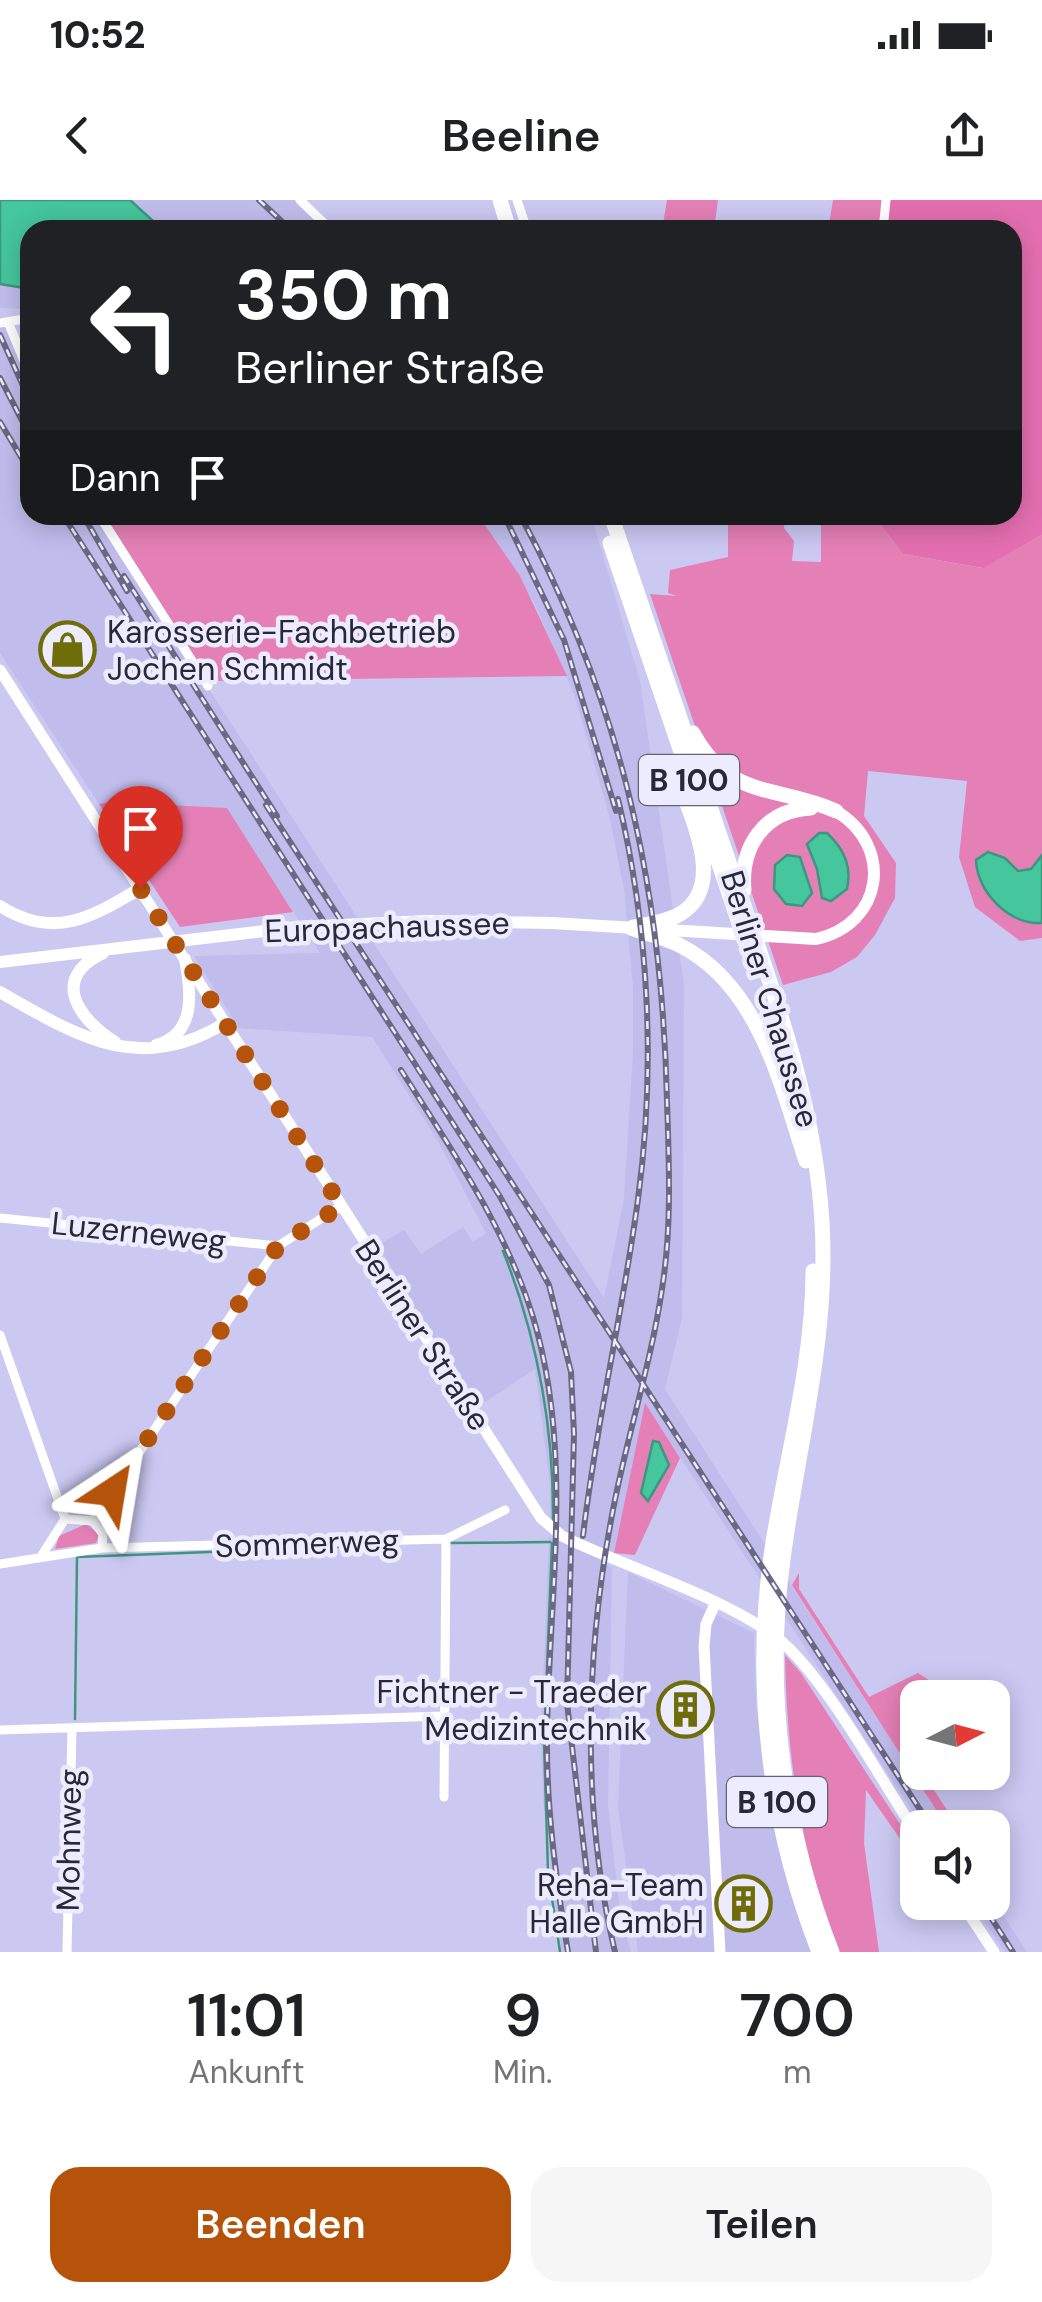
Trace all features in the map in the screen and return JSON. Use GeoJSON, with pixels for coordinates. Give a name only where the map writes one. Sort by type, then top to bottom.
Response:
{"type":"FeatureCollection","features":[{"type":"Feature","properties":{"kind":"highway","name":"Berliner Chaussee"},"geometry":{"type":"LineString","coordinates":[[605,525],[782,1050],[806,1161],[812,1223],[812,1304],[777,1555]]}},
{"type":"Feature","properties":{"kind":"highway","name":"Berliner Chaussee"},"geometry":{"type":"LineString","coordinates":[[613,525],[751,923],[807,1106],[822,1236],[820,1330],[777,1555]]}},
{"type":"Feature","properties":{"kind":"highway"},"geometry":{"type":"LineString","coordinates":[[652,672],[667,741],[704,861],[700,891],[668,930]]}},
{"type":"Feature","properties":{"kind":"highway"},"geometry":{"type":"LineString","coordinates":[[668,684],[702,750],[718,769],[765,793],[836,811]]}},
{"type":"Feature","properties":{"kind":"highway"},"geometry":{"type":"LineString","coordinates":[[751,923],[743,873],[751,842],[761,828],[798,808],[836,811]]}},
{"type":"Feature","properties":{"kind":"highway"},"geometry":{"type":"LineString","coordinates":[[631,928],[668,930],[722,976],[768,1050],[806,1161]]}},
{"type":"Feature","properties":{"kind":"highway","name":"B 100"},"geometry":{"type":"LineString","coordinates":[[774,1617],[767,1593],[777,1555]]}},
{"type":"Feature","properties":{"kind":"highway","name":"B 100"},"geometry":{"type":"LineString","coordinates":[[777,1555],[766,1722],[776,1799],[796,1888],[819,1952]]}},
{"type":"Feature","properties":{"kind":"highway","name":"B 100"},"geometry":{"type":"LineString","coordinates":[[771,1650],[788,1799],[808,1883],[832,1952]]}},
{"type":"Feature","properties":{"kind":"main road"},"geometry":{"type":"LineString","coordinates":[[668,930],[776,939],[832,936],[848,927],[874,890],[874,857],[858,828],[836,811]]}},
{"type":"Feature","properties":{"kind":"main road"},"geometry":{"type":"LineString","coordinates":[[0,906],[34,923],[56,926],[92,917],[140,888]]}},
{"type":"Feature","properties":{"kind":"main road","name":"Europachaussee"},"geometry":{"type":"LineString","coordinates":[[0,962],[367,922],[475,920],[631,928]]}},
{"type":"Feature","properties":{"kind":"main road"},"geometry":{"type":"LineString","coordinates":[[112,948],[82,966],[74,998],[90,1026],[121,1046]]}},
{"type":"Feature","properties":{"kind":"main road"},"geometry":{"type":"LineString","coordinates":[[142,1049],[165,1042],[185,1021],[191,1003],[184,959]]}},
{"type":"Feature","properties":{"kind":"main road"},"geometry":{"type":"LineString","coordinates":[[0,992],[68,1032],[142,1049],[184,1045],[225,1024]]}},
{"type":"Feature","properties":{"kind":"street"},"geometry":{"type":"LineString","coordinates":[[300,200],[321,220]]}},
{"type":"Feature","properties":{"kind":"street"},"geometry":{"type":"LineString","coordinates":[[4,323],[20,355]]}},
{"type":"Feature","properties":{"kind":"street"},"geometry":{"type":"LineString","coordinates":[[106,525],[208,686]]}},
{"type":"Feature","properties":{"kind":"street","name":"Berliner Straße"},"geometry":{"type":"LineString","coordinates":[[0,670],[548,1526],[594,1552],[768,1631],[800,1660],[901,1810]]}},
{"type":"Feature","properties":{"kind":"street"},"geometry":{"type":"LineString","coordinates":[[93,1521],[278,1246],[341,1206]]}},
{"type":"Feature","properties":{"kind":"street","name":"Luzerneweg"},"geometry":{"type":"LineString","coordinates":[[0,1218],[278,1246]]}},
{"type":"Feature","properties":{"kind":"street"},"geometry":{"type":"LineString","coordinates":[[0,1335],[65,1519]]}},
{"type":"Feature","properties":{"kind":"street","name":"Sommerweg"},"geometry":{"type":"LineString","coordinates":[[0,1564],[102,1548],[445,1542],[505,1510]]}},
{"type":"Feature","properties":{"kind":"street"},"geometry":{"type":"LineString","coordinates":[[65,1519],[93,1521],[103,1534],[102,1548]]}},
{"type":"Feature","properties":{"kind":"street"},"geometry":{"type":"LineString","coordinates":[[42,1555],[65,1519]]}},
{"type":"Feature","properties":{"kind":"street"},"geometry":{"type":"LineString","coordinates":[[444,1797],[445,1542]]}},
{"type":"Feature","properties":{"kind":"street"},"geometry":{"type":"LineString","coordinates":[[715,1604],[706,1624],[704,1646],[720,1952]]}},
{"type":"Feature","properties":{"kind":"street"},"geometry":{"type":"LineString","coordinates":[[0,1730],[444,1716]]}},
{"type":"Feature","properties":{"kind":"street","name":"Mohnweg"},"geometry":{"type":"LineString","coordinates":[[67,1952],[72,1728]]}},
{"type":"Feature","properties":{"kind":"street"},"geometry":{"type":"LineString","coordinates":[[973,1920],[994,1952]]}},
{"type":"Feature","properties":{"kind":"shaded area"},"geometry":{"type":"Polygon","coordinates":[[[0,200],[294,200],[315,220],[20,220],[20,309],[0,308],[0,200]]]}},
{"type":"Feature","properties":{"kind":"shaded area"},"geometry":{"type":"Polygon","coordinates":[[[0,200],[130,200],[152,220],[20,220],[20,287],[0,284],[0,200]]]}},
{"type":"Feature","properties":{"kind":"shaded area"},"geometry":{"type":"Polygon","coordinates":[[[667,200],[718,200],[715,220],[664,220],[667,200]]]}},
{"type":"Feature","properties":{"kind":"shaded area"},"geometry":{"type":"Polygon","coordinates":[[[833,200],[885,200],[882,220],[830,220],[833,200]]]}},
{"type":"Feature","properties":{"kind":"shaded area"},"geometry":{"type":"Polygon","coordinates":[[[887,200],[1042,200],[1042,535],[983,568],[903,554],[881,525],[1022,525],[1022,220],[884,220],[887,200]]]}},
{"type":"Feature","properties":{"kind":"shaded area"},"geometry":{"type":"Polygon","coordinates":[[[0,316],[20,363],[20,525],[102,525],[604,1298],[624,1198],[633,1054],[633,987],[624,889],[609,815],[574,694],[534,602],[484,525],[594,525],[640,681],[684,985],[682,1318],[665,1389],[900,1754],[900,1790],[923,1790],[936,1810],[912,1810],[645,1404],[614,1553],[608,1552],[607,1565],[612,1568],[608,1805],[620,1913],[631,1952],[561,1952],[543,1800],[541,1732],[549,1537],[553,1539],[554,1523],[550,1519],[550,1484],[535,1369],[476,1408],[378,1245],[404,1230],[421,1254],[463,1227],[473,1242],[486,1233],[438,1141],[372,1037],[239,1028],[194,956],[320,953],[227,809],[99,804],[0,653],[0,316]]]}},
{"type":"Feature","properties":{"kind":"shaded area"},"geometry":{"type":"Polygon","coordinates":[[[111,525],[485,525],[520,576],[567,676],[209,681],[111,525]]]}},
{"type":"Feature","properties":{"kind":"shaded area"},"geometry":{"type":"Polygon","coordinates":[[[728,525],[784,525],[794,541],[792,561],[821,562],[821,525],[881,525],[903,554],[982,568],[1042,535],[1042,938],[1020,941],[975,907],[959,857],[967,781],[868,771],[864,816],[896,863],[895,898],[875,935],[857,957],[831,972],[783,985],[650,594],[677,596],[668,593],[670,570],[728,557],[728,525]]]}},
{"type":"Feature","properties":{"kind":"shaded area"},"geometry":{"type":"Polygon","coordinates":[[[99,804],[227,808],[293,912],[180,927],[99,804]]]}},
{"type":"Feature","properties":{"kind":"shaded area"},"geometry":{"type":"Polygon","coordinates":[[[819,833],[827,833],[833,839],[847,865],[847,889],[831,901],[822,898],[807,844],[819,833]]]}},
{"type":"Feature","properties":{"kind":"shaded area"},"geometry":{"type":"Polygon","coordinates":[[[988,852],[1005,858],[1018,871],[1031,869],[1042,855],[1042,923],[1018,918],[989,895],[976,860],[988,852]]]}},
{"type":"Feature","properties":{"kind":"shaded area"},"geometry":{"type":"Polygon","coordinates":[[[787,855],[800,857],[812,893],[802,906],[786,904],[774,889],[775,865],[787,855]]]}},
{"type":"Feature","properties":{"kind":"shaded area"},"geometry":{"type":"Polygon","coordinates":[[[645,1403],[680,1458],[635,1555],[614,1553],[645,1403]]]}},
{"type":"Feature","properties":{"kind":"shaded area"},"geometry":{"type":"Polygon","coordinates":[[[653,1441],[659,1442],[669,1465],[648,1501],[641,1493],[653,1441]]]}},
{"type":"Feature","properties":{"kind":"shaded area"},"geometry":{"type":"Polygon","coordinates":[[[86,1524],[99,1534],[96,1543],[55,1549],[59,1536],[86,1524]]]}},
{"type":"Feature","properties":{"kind":"shaded area"},"geometry":{"type":"Polygon","coordinates":[[[628,1572],[754,1633],[756,1705],[767,1776],[812,1952],[638,1952],[618,1807],[628,1572]]]}},
{"type":"Feature","properties":{"kind":"shaded area"},"geometry":{"type":"Polygon","coordinates":[[[799,1573],[799,1589],[869,1697],[900,1682],[900,1754],[792,1585],[799,1573]]]}},
{"type":"Feature","properties":{"kind":"shaded area"},"geometry":{"type":"Polygon","coordinates":[[[785,1655],[801,1673],[900,1824],[900,1839],[866,1790],[864,1843],[879,1952],[838,1952],[805,1842],[789,1732],[785,1655]]]}},
{"type":"Feature","properties":{"kind":"shaded area"},"geometry":{"type":"Polygon","coordinates":[[[918,1673],[928,1680],[904,1680],[918,1673]]]}},
{"type":"Feature","properties":{"kind":"shaded area"},"geometry":{"type":"Polygon","coordinates":[[[923,1790],[934,1790],[947,1810],[936,1810],[923,1790]]]}},
{"type":"Feature","properties":{"kind":"shaded area"},"geometry":{"type":"Polygon","coordinates":[[[983,1920],[1006,1920],[1027,1952],[1005,1952],[983,1920]]]}},
{"type":"Feature","properties":{"kind":"waterway"},"geometry":{"type":"LineString","coordinates":[[503,1251],[526,1317],[542,1383],[551,1451],[553,1521]]}},
{"type":"Feature","properties":{"kind":"waterway"},"geometry":{"type":"LineString","coordinates":[[450,1543],[550,1542]]}},
{"type":"Feature","properties":{"kind":"waterway"},"geometry":{"type":"LineString","coordinates":[[552,1543],[544,1743],[548,1871],[560,1952]]}},
{"type":"Feature","properties":{"kind":"waterway"},"geometry":{"type":"LineString","coordinates":[[75,1719],[77,1557],[392,1545]]}},
{"type":"Feature","properties":{"kind":"railway"},"geometry":{"type":"LineString","coordinates":[[259,200],[280,220]]}},
{"type":"Feature","properties":{"kind":"railway"},"geometry":{"type":"LineString","coordinates":[[0,335],[20,379]]}},
{"type":"Feature","properties":{"kind":"railway"},"geometry":{"type":"LineString","coordinates":[[0,378],[20,417]]}},
{"type":"Feature","properties":{"kind":"railway"},"geometry":{"type":"LineString","coordinates":[[0,422],[20,455]]}},
{"type":"Feature","properties":{"kind":"railway"},"geometry":{"type":"LineString","coordinates":[[69,525],[499,1195],[549,1285],[571,1372],[574,1434],[567,1703],[596,1952]]}},
{"type":"Feature","properties":{"kind":"railway"},"geometry":{"type":"LineString","coordinates":[[89,525],[127,591]]}},
{"type":"Feature","properties":{"kind":"railway"},"geometry":{"type":"LineString","coordinates":[[509,525],[564,640],[616,811]]}},
{"type":"Feature","properties":{"kind":"railway"},"geometry":{"type":"LineString","coordinates":[[525,525],[585,656],[610,727],[645,872],[663,1022],[669,1172],[665,1266],[652,1345],[613,1510],[592,1675],[596,1843],[615,1952]]}},
{"type":"Feature","properties":{"kind":"railway"},"geometry":{"type":"LineString","coordinates":[[124,576],[277,816]]}},
{"type":"Feature","properties":{"kind":"railway"},"geometry":{"type":"LineString","coordinates":[[583,1536],[632,1241],[647,1099],[643,947],[618,799]]}},
{"type":"Feature","properties":{"kind":"railway"},"geometry":{"type":"LineString","coordinates":[[266,805],[920,1810]]}},
{"type":"Feature","properties":{"kind":"railway"},"geometry":{"type":"LineString","coordinates":[[401,1070],[475,1189],[508,1251],[533,1317],[545,1368],[556,1472],[548,1788],[568,1952]]}},
{"type":"Feature","properties":{"kind":"railway"},"geometry":{"type":"LineString","coordinates":[[993,1920],[1013,1952]]}},
{"type":"Feature","properties":{"kind":"place","name":"Karosserie-Fachbetrieb Jochen Schmidt"},"geometry":{"type":"Point","coordinates":[68,650]}},
{"type":"Feature","properties":{"kind":"place","name":"Fichtner - Traeder Medizintechnik"},"geometry":{"type":"Point","coordinates":[686,1710]}},
{"type":"Feature","properties":{"kind":"place","name":"Reha-Team Halle GmbH"},"geometry":{"type":"Point","coordinates":[743,1903]}},
{"type":"Feature","properties":{"kind":"route"},"geometry":{"type":"LineString","coordinates":[[112,1492],[278,1246],[341,1206],[140,888]]}}]}
